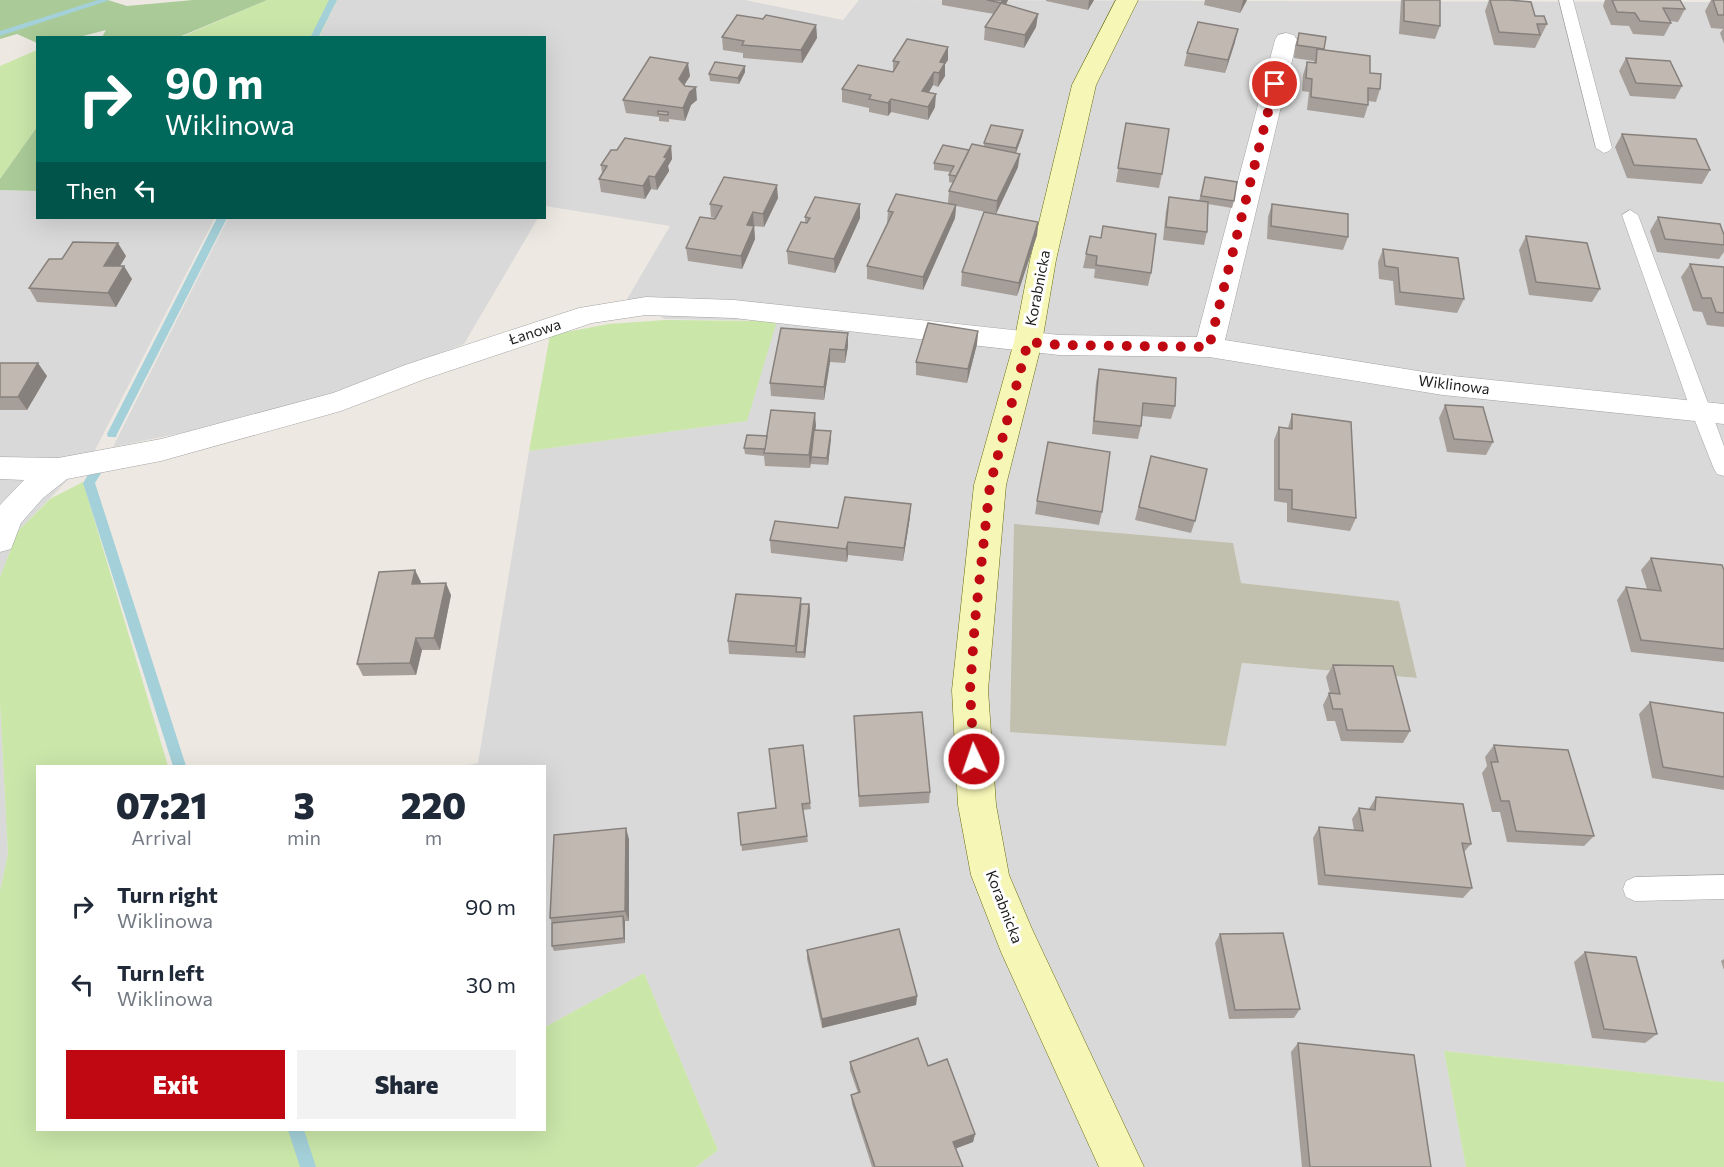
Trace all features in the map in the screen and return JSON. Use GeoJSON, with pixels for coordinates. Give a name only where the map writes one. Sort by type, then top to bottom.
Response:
{"type":"FeatureCollection","features":[{"type":"Feature","properties":{"kind":"street","name":"Korabnicka"},"geometry":{"type":"LineString","coordinates":[[1122,1167],[1015,938],[990,875],[977,805],[970,690],[990,485],[1028,342],[1043,260],[1084,85],[1128,0]]}},
{"type":"Feature","properties":{"kind":"street"},"geometry":{"type":"LineString","coordinates":[[1209,347],[1286,40]]}},
{"type":"Feature","properties":{"kind":"street","name":"Łanowa"},"geometry":{"type":"LineString","coordinates":[[0,468],[58,469],[161,450],[341,401],[415,372],[589,314],[646,306],[734,309],[1028,342]]}},
{"type":"Feature","properties":{"kind":"street","name":"Wiklinowa"},"geometry":{"type":"LineString","coordinates":[[1028,342],[1059,345],[1209,347],[1443,385],[1712,412]]}},
{"type":"Feature","properties":{"kind":"street","name":"Łanowa"},"geometry":{"type":"LineString","coordinates":[[0,540],[7,518],[32,490],[58,469]]}},
{"type":"Feature","properties":{"kind":"lane"},"geometry":{"type":"LineString","coordinates":[[1566,0],[1604,148]]}},
{"type":"Feature","properties":{"kind":"lane"},"geometry":{"type":"LineString","coordinates":[[1630,215],[1712,412],[1724,470]]}},
{"type":"Feature","properties":{"kind":"lane"},"geometry":{"type":"LineString","coordinates":[[1635,889],[1724,887]]}},
{"type":"Feature","properties":{"kind":"shaded area"},"geometry":{"type":"Polygon","coordinates":[[[337,0],[745,0],[843,20],[859,0],[1724,2],[1724,1082],[1444,1051],[1466,1167],[696,1167],[718,1150],[644,973],[546,1026],[546,765],[469,765],[478,763],[529,451],[747,421],[776,321],[665,319],[627,299],[670,226],[546,206],[546,36],[320,36],[337,0]],[[1240,583],[1226,746],[1242,663],[1417,678],[1399,601],[1240,583]]]}},
{"type":"Feature","properties":{"kind":"shaded area"},"geometry":{"type":"Polygon","coordinates":[[[0,190],[36,191],[36,219],[214,219],[93,454],[18,531],[0,577],[0,190]]]}},
{"type":"Feature","properties":{"kind":"shaded area"},"geometry":{"type":"Polygon","coordinates":[[[227,219],[537,219],[464,344],[292,410],[113,447],[227,219]]]}},
{"type":"Feature","properties":{"kind":"shaded area"},"geometry":{"type":"Polygon","coordinates":[[[1014,524],[1233,543],[1241,583],[1399,601],[1417,678],[1242,663],[1226,746],[1010,732],[1014,524]]]}},
{"type":"Feature","properties":{"kind":"shaded area"},"geometry":{"type":"Polygon","coordinates":[[[0,702],[8,854],[0,891],[0,702]]]}},
{"type":"Feature","properties":{"kind":"green space"},"geometry":{"type":"Polygon","coordinates":[[[0,0],[108,0],[127,6],[193,0],[267,0],[181,36],[103,36],[106,30],[83,36],[36,36],[36,43],[17,34],[0,39],[0,0]]]}},
{"type":"Feature","properties":{"kind":"green space"},"geometry":{"type":"Polygon","coordinates":[[[267,0],[337,0],[319,36],[184,36],[267,0]]]}},
{"type":"Feature","properties":{"kind":"green space"},"geometry":{"type":"Polygon","coordinates":[[[36,50],[36,128],[0,179],[0,66],[36,50]]]}},
{"type":"Feature","properties":{"kind":"green space"},"geometry":{"type":"Polygon","coordinates":[[[36,128],[36,191],[0,190],[0,179],[36,128]]]}},
{"type":"Feature","properties":{"kind":"green space"},"geometry":{"type":"Polygon","coordinates":[[[665,320],[777,321],[747,421],[529,451],[550,335],[609,324],[665,320]]]}},
{"type":"Feature","properties":{"kind":"green space"},"geometry":{"type":"Polygon","coordinates":[[[83,482],[168,765],[36,765],[36,1131],[546,1131],[546,1026],[644,973],[718,1150],[696,1167],[0,1167],[0,891],[8,854],[0,702],[0,577],[18,531],[50,499],[83,482]]]}},
{"type":"Feature","properties":{"kind":"green space"},"geometry":{"type":"Polygon","coordinates":[[[1444,1051],[1724,1082],[1724,1167],[1466,1167],[1444,1051]]]}},
{"type":"Feature","properties":{"kind":"building"},"geometry":{"type":"Polygon","coordinates":[[[987,0],[1003,0],[1001,3],[987,0]]]}},
{"type":"Feature","properties":{"kind":"building"},"geometry":{"type":"Polygon","coordinates":[[[1404,0],[1440,0],[1440,26],[1404,21],[1404,0]]]}},
{"type":"Feature","properties":{"kind":"building"},"geometry":{"type":"Polygon","coordinates":[[[1490,0],[1531,2],[1535,16],[1544,16],[1547,24],[1537,24],[1540,35],[1499,32],[1490,0]]]}},
{"type":"Feature","properties":{"kind":"building"},"geometry":{"type":"Polygon","coordinates":[[[1612,0],[1680,0],[1685,9],[1663,8],[1671,23],[1640,21],[1635,13],[1617,12],[1612,0]]]}},
{"type":"Feature","properties":{"kind":"building"},"geometry":{"type":"Polygon","coordinates":[[[1713,0],[1724,0],[1724,15],[1718,15],[1713,0]]]}},
{"type":"Feature","properties":{"kind":"building"},"geometry":{"type":"Polygon","coordinates":[[[1001,3],[1038,14],[1025,35],[985,27],[1001,3]]]}},
{"type":"Feature","properties":{"kind":"building"},"geometry":{"type":"Polygon","coordinates":[[[737,15],[763,19],[766,15],[816,25],[801,50],[742,45],[744,41],[722,37],[737,15]]]}},
{"type":"Feature","properties":{"kind":"building"},"geometry":{"type":"Polygon","coordinates":[[[1198,22],[1238,29],[1228,60],[1187,53],[1198,22]]]}},
{"type":"Feature","properties":{"kind":"building"},"geometry":{"type":"Polygon","coordinates":[[[1299,33],[1326,37],[1324,49],[1297,45],[1299,33]]]}},
{"type":"Feature","properties":{"kind":"building"},"geometry":{"type":"Polygon","coordinates":[[[907,39],[948,47],[940,62],[945,63],[939,73],[934,72],[922,91],[936,94],[928,107],[891,99],[888,103],[869,99],[871,95],[842,89],[858,65],[893,72],[899,62],[893,61],[907,39]]]}},
{"type":"Feature","properties":{"kind":"building"},"geometry":{"type":"Polygon","coordinates":[[[1317,49],[1370,56],[1370,73],[1381,74],[1380,89],[1368,88],[1368,105],[1311,97],[1312,79],[1306,78],[1307,62],[1316,63],[1317,49]]]}},
{"type":"Feature","properties":{"kind":"building"},"geometry":{"type":"Polygon","coordinates":[[[650,57],[688,63],[679,79],[685,86],[696,87],[690,92],[683,108],[623,100],[650,57]]]}},
{"type":"Feature","properties":{"kind":"building"},"geometry":{"type":"Polygon","coordinates":[[[1626,58],[1670,61],[1682,86],[1636,83],[1626,58]]]}},
{"type":"Feature","properties":{"kind":"building"},"geometry":{"type":"Polygon","coordinates":[[[715,62],[745,66],[738,78],[709,74],[715,62]]]}},
{"type":"Feature","properties":{"kind":"building"},"geometry":{"type":"Polygon","coordinates":[[[658,111],[668,112],[668,115],[658,114],[658,111]]]}},
{"type":"Feature","properties":{"kind":"building"},"geometry":{"type":"Polygon","coordinates":[[[1126,123],[1169,129],[1162,174],[1118,168],[1126,123]]]}},
{"type":"Feature","properties":{"kind":"building"},"geometry":{"type":"Polygon","coordinates":[[[991,125],[1023,130],[1016,148],[984,143],[991,125]]]}},
{"type":"Feature","properties":{"kind":"building"},"geometry":{"type":"Polygon","coordinates":[[[1622,134],[1696,139],[1710,170],[1634,165],[1622,134]]]}},
{"type":"Feature","properties":{"kind":"building"},"geometry":{"type":"Polygon","coordinates":[[[625,138],[671,146],[664,157],[667,158],[655,177],[649,176],[643,186],[599,179],[607,166],[601,165],[611,150],[617,150],[625,138]]]}},
{"type":"Feature","properties":{"kind":"building"},"geometry":{"type":"Polygon","coordinates":[[[972,144],[1020,154],[997,201],[949,191],[972,144]]]}},
{"type":"Feature","properties":{"kind":"building"},"geometry":{"type":"Polygon","coordinates":[[[943,145],[969,150],[956,176],[949,175],[954,166],[934,163],[943,145]]]}},
{"type":"Feature","properties":{"kind":"building"},"geometry":{"type":"Polygon","coordinates":[[[724,177],[777,185],[763,214],[753,212],[747,225],[754,226],[741,256],[686,248],[700,217],[715,219],[722,206],[710,204],[724,177]]]}},
{"type":"Feature","properties":{"kind":"building"},"geometry":{"type":"Polygon","coordinates":[[[1205,177],[1237,182],[1234,201],[1201,196],[1205,177]]]}},
{"type":"Feature","properties":{"kind":"building"},"geometry":{"type":"Polygon","coordinates":[[[896,194],[956,205],[923,277],[867,266],[893,212],[888,211],[896,194]]]}},
{"type":"Feature","properties":{"kind":"building"},"geometry":{"type":"Polygon","coordinates":[[[815,197],[860,204],[834,259],[787,251],[801,222],[807,223],[810,218],[805,217],[815,197]]]}},
{"type":"Feature","properties":{"kind":"building"},"geometry":{"type":"Polygon","coordinates":[[[1169,197],[1208,202],[1207,232],[1166,227],[1169,197]]]}},
{"type":"Feature","properties":{"kind":"building"},"geometry":{"type":"Polygon","coordinates":[[[1272,204],[1348,214],[1348,237],[1271,226],[1272,204]]]}},
{"type":"Feature","properties":{"kind":"building"},"geometry":{"type":"Polygon","coordinates":[[[984,212],[1038,222],[1019,283],[962,272],[984,212]]]}},
{"type":"Feature","properties":{"kind":"building"},"geometry":{"type":"Polygon","coordinates":[[[1658,217],[1720,224],[1724,235],[1724,245],[1665,239],[1658,217]]]}},
{"type":"Feature","properties":{"kind":"building"},"geometry":{"type":"Polygon","coordinates":[[[1103,226],[1156,234],[1151,273],[1096,265],[1097,256],[1086,254],[1090,236],[1101,238],[1103,226]]]}},
{"type":"Feature","properties":{"kind":"building"},"geometry":{"type":"Polygon","coordinates":[[[1526,236],[1587,243],[1600,289],[1536,282],[1526,236]]]}},
{"type":"Feature","properties":{"kind":"building"},"geometry":{"type":"Polygon","coordinates":[[[73,242],[118,243],[104,266],[124,266],[108,293],[29,288],[49,259],[62,259],[73,242]]]}},
{"type":"Feature","properties":{"kind":"building"},"geometry":{"type":"Polygon","coordinates":[[[1383,249],[1458,258],[1464,299],[1400,292],[1398,268],[1385,266],[1383,249]]]}},
{"type":"Feature","properties":{"kind":"building"},"geometry":{"type":"Polygon","coordinates":[[[1690,264],[1724,267],[1724,313],[1716,312],[1711,298],[1702,298],[1690,264]]]}},
{"type":"Feature","properties":{"kind":"building"},"geometry":{"type":"Polygon","coordinates":[[[928,323],[978,331],[968,369],[916,362],[928,323]]]}},
{"type":"Feature","properties":{"kind":"building"},"geometry":{"type":"Polygon","coordinates":[[[781,328],[848,333],[845,350],[830,349],[824,387],[770,383],[781,328]]]}},
{"type":"Feature","properties":{"kind":"building"},"geometry":{"type":"Polygon","coordinates":[[[0,363],[38,363],[18,397],[0,397],[0,363]]]}},
{"type":"Feature","properties":{"kind":"building"},"geometry":{"type":"Polygon","coordinates":[[[1099,369],[1176,378],[1175,406],[1143,403],[1141,426],[1094,421],[1099,369]]]}},
{"type":"Feature","properties":{"kind":"building"},"geometry":{"type":"Polygon","coordinates":[[[1445,405],[1483,407],[1493,442],[1454,439],[1445,405]]]}},
{"type":"Feature","properties":{"kind":"building"},"geometry":{"type":"Polygon","coordinates":[[[771,410],[815,413],[809,455],[764,453],[771,410]]]}},
{"type":"Feature","properties":{"kind":"building"},"geometry":{"type":"Polygon","coordinates":[[[1292,414],[1351,422],[1356,518],[1292,509],[1292,490],[1279,489],[1279,427],[1292,429],[1292,414]]]}},
{"type":"Feature","properties":{"kind":"building"},"geometry":{"type":"Polygon","coordinates":[[[814,430],[831,431],[827,458],[811,457],[814,430]]]}},
{"type":"Feature","properties":{"kind":"building"},"geometry":{"type":"Polygon","coordinates":[[[747,435],[767,436],[765,449],[744,448],[747,435]]]}},
{"type":"Feature","properties":{"kind":"building"},"geometry":{"type":"Polygon","coordinates":[[[1048,442],[1110,452],[1102,512],[1037,501],[1048,442]]]}},
{"type":"Feature","properties":{"kind":"building"},"geometry":{"type":"Polygon","coordinates":[[[1151,456],[1207,469],[1195,521],[1139,507],[1151,456]]]}},
{"type":"Feature","properties":{"kind":"building"},"geometry":{"type":"Polygon","coordinates":[[[845,497],[911,504],[904,548],[848,542],[846,549],[770,540],[775,521],[838,528],[845,497]]]}},
{"type":"Feature","properties":{"kind":"building"},"geometry":{"type":"Polygon","coordinates":[[[1651,558],[1722,565],[1724,570],[1724,649],[1641,640],[1626,587],[1661,591],[1651,558]]]}},
{"type":"Feature","properties":{"kind":"building"},"geometry":{"type":"Polygon","coordinates":[[[415,570],[412,584],[446,583],[434,638],[416,638],[410,663],[357,664],[379,572],[415,570]]]}},
{"type":"Feature","properties":{"kind":"building"},"geometry":{"type":"Polygon","coordinates":[[[736,594],[801,598],[795,646],[728,641],[736,594]]]}},
{"type":"Feature","properties":{"kind":"building"},"geometry":{"type":"Polygon","coordinates":[[[801,604],[809,604],[804,652],[796,652],[801,604]]]}},
{"type":"Feature","properties":{"kind":"building"},"geometry":{"type":"Polygon","coordinates":[[[1333,665],[1393,666],[1410,731],[1347,730],[1342,709],[1333,709],[1329,693],[1340,694],[1333,665]]]}},
{"type":"Feature","properties":{"kind":"building"},"geometry":{"type":"Polygon","coordinates":[[[1650,702],[1724,713],[1724,777],[1663,767],[1650,702]]]}},
{"type":"Feature","properties":{"kind":"building"},"geometry":{"type":"Polygon","coordinates":[[[922,712],[930,792],[859,796],[854,716],[922,712]]]}},
{"type":"Feature","properties":{"kind":"building"},"geometry":{"type":"Polygon","coordinates":[[[803,745],[810,803],[802,804],[807,836],[741,845],[738,813],[776,808],[769,749],[803,745]]]}},
{"type":"Feature","properties":{"kind":"building"},"geometry":{"type":"Polygon","coordinates":[[[1494,745],[1568,750],[1594,836],[1516,831],[1509,801],[1501,801],[1491,762],[1498,762],[1494,745]]]}},
{"type":"Feature","properties":{"kind":"building"},"geometry":{"type":"Polygon","coordinates":[[[1376,797],[1463,804],[1471,844],[1462,843],[1472,888],[1325,875],[1319,827],[1363,831],[1359,808],[1375,810],[1376,797]]]}},
{"type":"Feature","properties":{"kind":"building"},"geometry":{"type":"Polygon","coordinates":[[[626,828],[625,911],[550,918],[554,835],[626,828]]]}},
{"type":"Feature","properties":{"kind":"building"},"geometry":{"type":"Polygon","coordinates":[[[623,916],[624,938],[552,946],[552,923],[623,916]]]}},
{"type":"Feature","properties":{"kind":"building"},"geometry":{"type":"Polygon","coordinates":[[[899,929],[917,996],[822,1019],[807,950],[899,929]]]}},
{"type":"Feature","properties":{"kind":"building"},"geometry":{"type":"Polygon","coordinates":[[[1283,933],[1300,1009],[1235,1010],[1220,934],[1283,933]]]}},
{"type":"Feature","properties":{"kind":"building"},"geometry":{"type":"Polygon","coordinates":[[[1585,952],[1636,957],[1657,1034],[1604,1029],[1585,952]]]}},
{"type":"Feature","properties":{"kind":"building"},"geometry":{"type":"Polygon","coordinates":[[[918,1038],[928,1066],[947,1059],[975,1134],[953,1142],[963,1167],[875,1167],[851,1095],[860,1092],[850,1062],[918,1038]]]}},
{"type":"Feature","properties":{"kind":"building"},"geometry":{"type":"Polygon","coordinates":[[[1298,1043],[1414,1055],[1431,1167],[1310,1167],[1298,1043]]]}},
{"type":"Feature","properties":{"kind":"waterway"},"geometry":{"type":"LineString","coordinates":[[0,34],[106,0]]}},
{"type":"Feature","properties":{"kind":"waterway"},"geometry":{"type":"LineString","coordinates":[[315,36],[333,0]]}},
{"type":"Feature","properties":{"kind":"waterway"},"geometry":{"type":"LineString","coordinates":[[112,434],[221,219]]}},
{"type":"Feature","properties":{"kind":"waterway"},"geometry":{"type":"LineString","coordinates":[[97,470],[89,483],[180,765]]}},
{"type":"Feature","properties":{"kind":"waterway"},"geometry":{"type":"LineString","coordinates":[[296,1131],[308,1167]]}},
{"type":"Feature","properties":{"kind":"route"},"geometry":{"type":"LineString","coordinates":[[974,759],[970,690],[990,485],[1028,342],[1059,345],[1209,347],[1275,84]]}}]}
